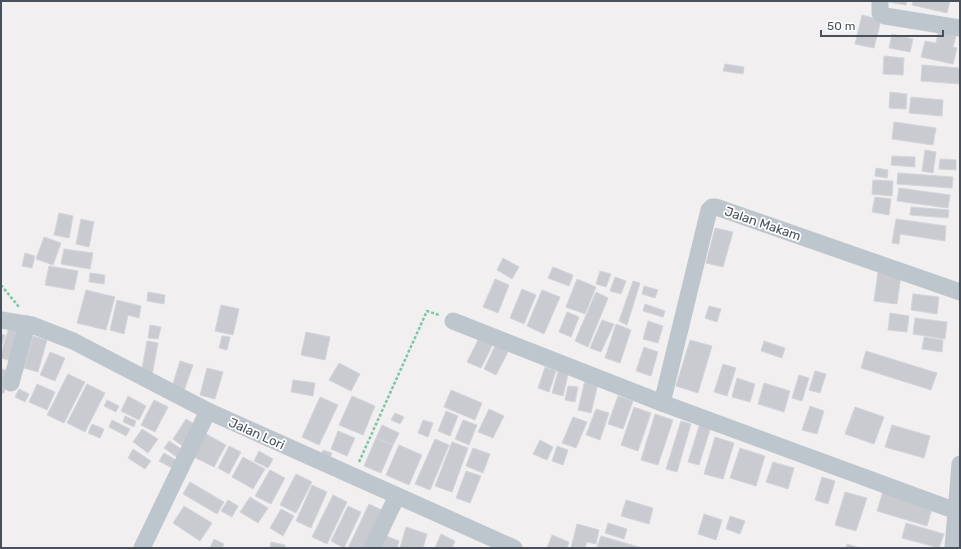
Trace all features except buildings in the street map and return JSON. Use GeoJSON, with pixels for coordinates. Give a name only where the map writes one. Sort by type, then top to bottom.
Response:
{"type":"FeatureCollection","features":[{"type":"Feature","properties":{"kind":"street"},"geometry":{"type":"LineString","coordinates":[[880,1],[880,14],[885,16],[960,28]]}},
{"type":"Feature","properties":{"kind":"street","name":"Jalan Makam"},"geometry":{"type":"LineString","coordinates":[[662,403],[709,210],[712,207],[716,207],[960,292]]}},
{"type":"Feature","properties":{"kind":"street","name":"Jalan Lori"},"geometry":{"type":"LineString","coordinates":[[1,320],[27,320],[73,341],[208,411],[514,548]]}},
{"type":"Feature","properties":{"kind":"street"},"geometry":{"type":"LineString","coordinates":[[11,383],[27,320]]}},
{"type":"Feature","properties":{"kind":"street"},"geometry":{"type":"LineString","coordinates":[[453,321],[662,403],[956,511]]}},
{"type":"Feature","properties":{"kind":"street"},"geometry":{"type":"LineString","coordinates":[[142,548],[208,411]]}},
{"type":"Feature","properties":{"kind":"street"},"geometry":{"type":"LineString","coordinates":[[953,548],[960,464]]}},
{"type":"Feature","properties":{"kind":"street"},"geometry":{"type":"LineString","coordinates":[[372,548],[397,496]]}},
{"type":"Feature","properties":{"kind":"path"},"geometry":{"type":"LineString","coordinates":[[1,286],[27,320]]}},
{"type":"Feature","properties":{"kind":"path"},"geometry":{"type":"LineString","coordinates":[[353,476],[427,311],[453,321]]}}]}
